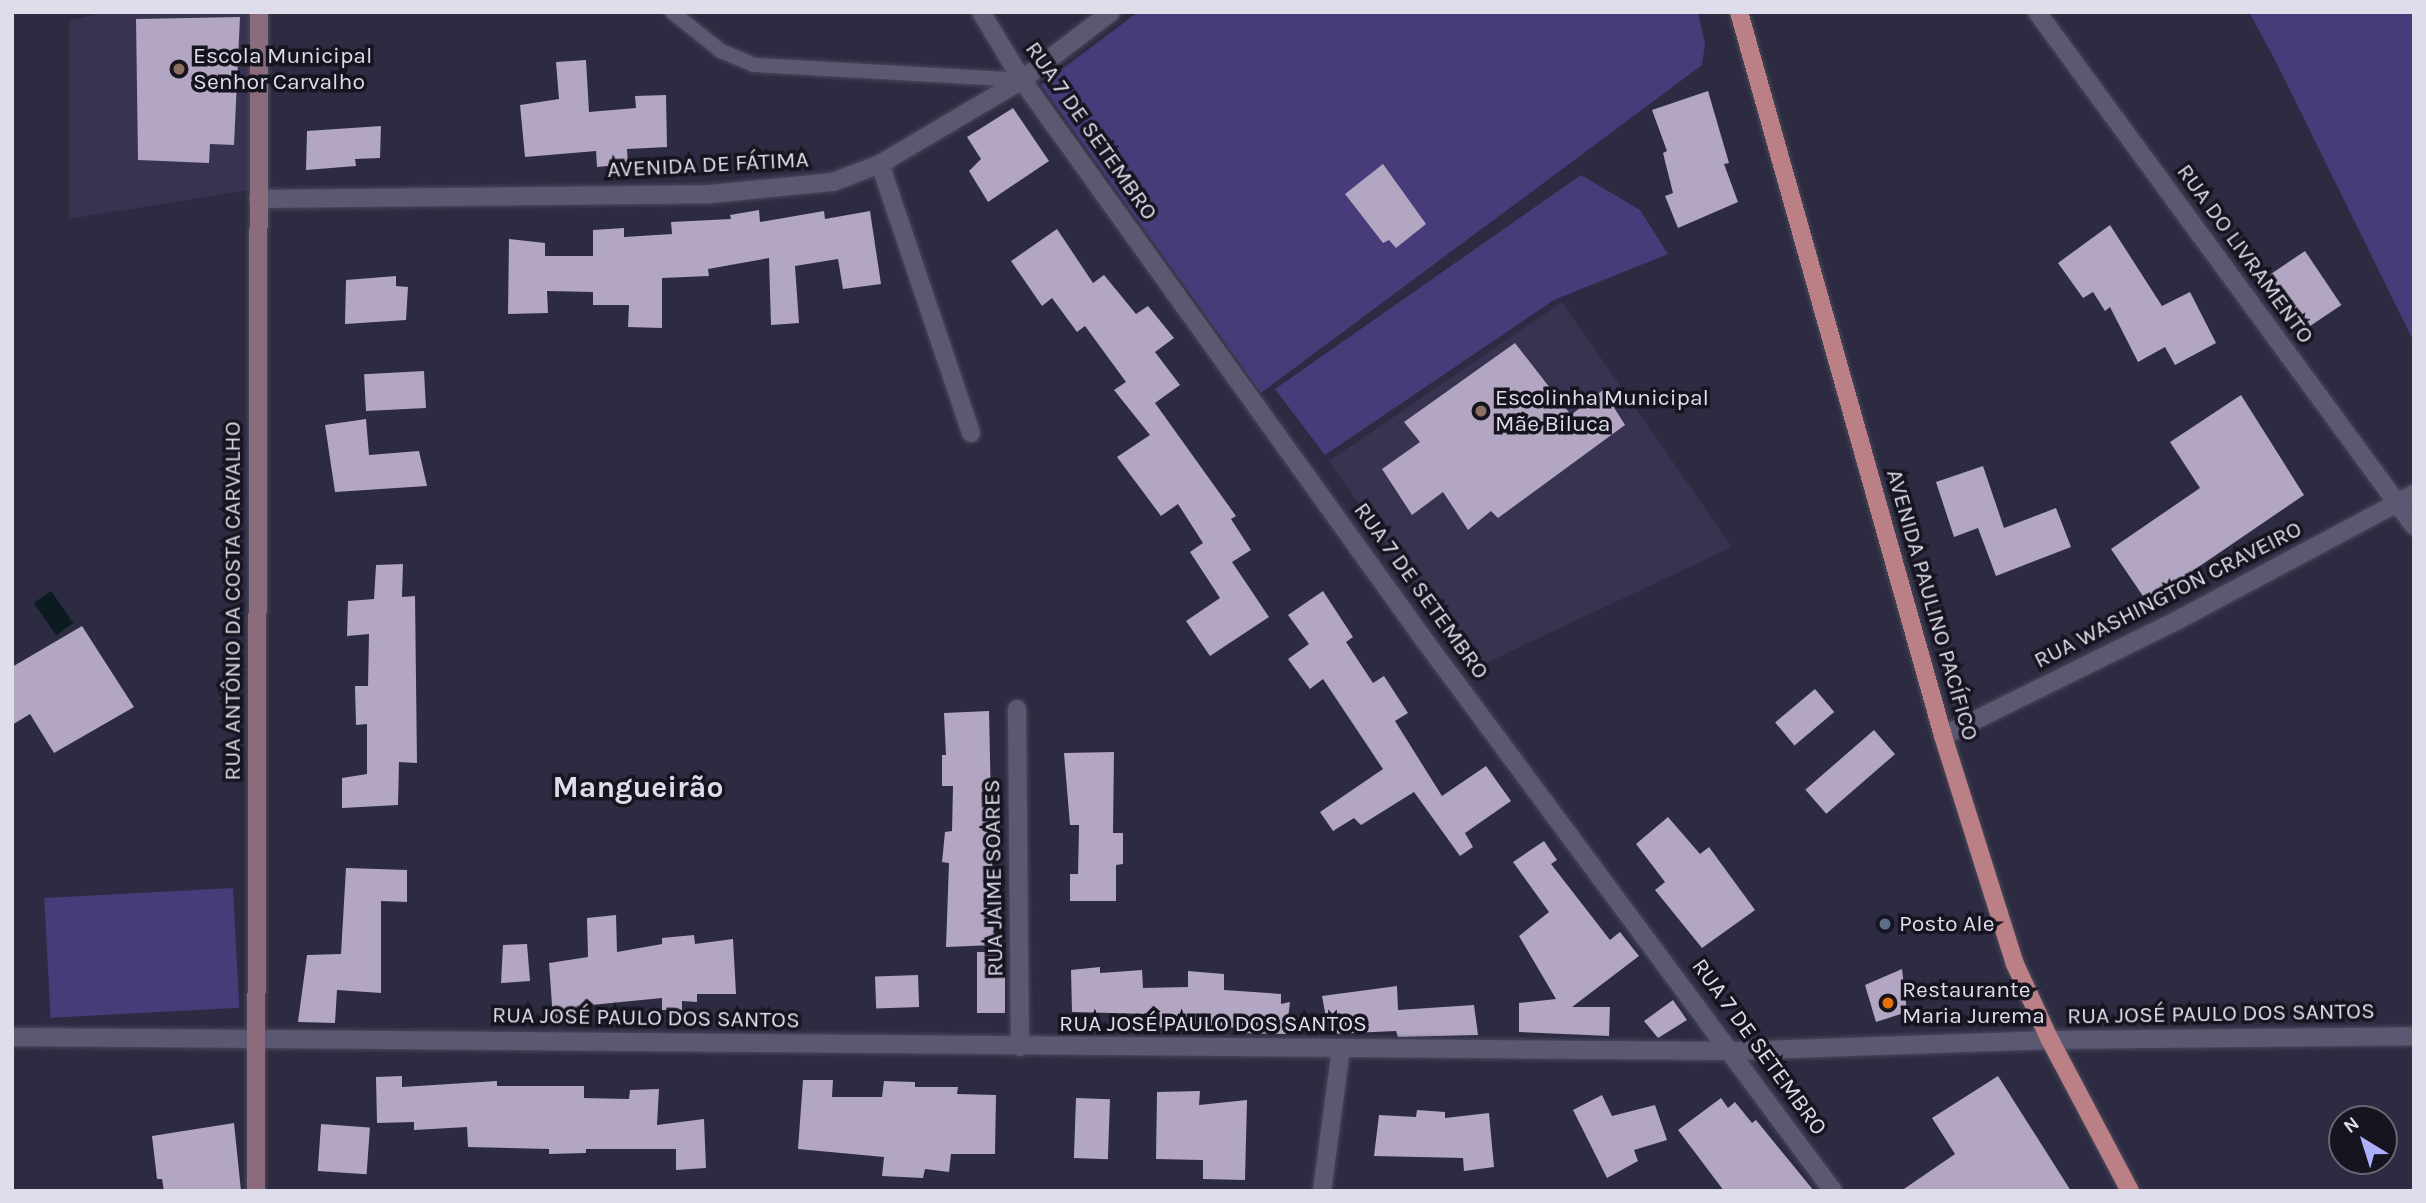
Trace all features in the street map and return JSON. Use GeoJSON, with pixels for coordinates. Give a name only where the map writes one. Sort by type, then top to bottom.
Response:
{"type":"FeatureCollection","features":[{"type":"Feature","properties":{"kind":"main road","name":"AVENIDA PAULINO PACÍFICO"},"geometry":{"type":"LineString","coordinates":[[1739,12],[1943,736],[2015,964],[2050,1040],[2130,1191]]}},
{"type":"Feature","properties":{"kind":"street","name":"RUA ANTÔNIO DA COSTA CARVALHO"},"geometry":{"type":"LineString","coordinates":[[256,1191],[259,12]]}},
{"type":"Feature","properties":{"kind":"street","name":"RUA 7 DE SETEMBRO"},"geometry":{"type":"LineString","coordinates":[[981,12],[1022,80],[1425,641],[1733,1051],[1833,1191]]}},
{"type":"Feature","properties":{"kind":"street","name":"AVENIDA DE FÁTIMA"},"geometry":{"type":"LineString","coordinates":[[258,199],[710,194],[833,182],[880,164],[1022,80],[1111,12]]}},
{"type":"Feature","properties":{"kind":"street","name":"RUA DO LIVRAMENTO"},"geometry":{"type":"LineString","coordinates":[[2037,12],[2414,526]]}},
{"type":"Feature","properties":{"kind":"street"},"geometry":{"type":"LineString","coordinates":[[880,164],[971,433]]}},
{"type":"Feature","properties":{"kind":"street","name":"RUA WASHINGTON CRAVEIRO"},"geometry":{"type":"LineString","coordinates":[[1943,736],[2176,621],[2414,494]]}},
{"type":"Feature","properties":{"kind":"street","name":"RUA JAIME SOARES"},"geometry":{"type":"LineString","coordinates":[[1017,709],[1020,1047]]}},
{"type":"Feature","properties":{"kind":"street","name":"RUA JOSÉ PAULO DOS SANTOS"},"geometry":{"type":"LineString","coordinates":[[12,1037],[1733,1051],[2050,1040],[2414,1036]]}},
{"type":"Feature","properties":{"kind":"street"},"geometry":{"type":"LineString","coordinates":[[1322,1191],[1341,1049]]}},
{"type":"Feature","properties":{"kind":"lane"},"geometry":{"type":"LineString","coordinates":[[672,12],[721,51],[754,65],[1022,80]]}},
{"type":"Feature","properties":{"kind":"shaded area"},"geometry":{"type":"Polygon","coordinates":[[[104,12],[249,12],[249,190],[69,219],[69,21],[104,12]]]}},
{"type":"Feature","properties":{"kind":"shaded area"},"geometry":{"type":"Polygon","coordinates":[[[1138,12],[1698,12],[1705,44],[1702,65],[1261,393],[1041,85],[1138,12]]]}},
{"type":"Feature","properties":{"kind":"shaded area"},"geometry":{"type":"Polygon","coordinates":[[[2249,12],[2414,12],[2414,342],[2276,62],[2249,12]]]}},
{"type":"Feature","properties":{"kind":"shaded area"},"geometry":{"type":"Polygon","coordinates":[[[1581,175],[1640,210],[1668,254],[1554,300],[1325,455],[1275,389],[1581,175]]]}},
{"type":"Feature","properties":{"kind":"shaded area"},"geometry":{"type":"Polygon","coordinates":[[[1562,302],[1732,547],[1473,669],[1329,461],[1562,302]]]}},
{"type":"Feature","properties":{"kind":"shaded area"},"geometry":{"type":"Polygon","coordinates":[[[51,591],[73,623],[56,635],[34,603],[51,591]]]}},
{"type":"Feature","properties":{"kind":"shaded area"},"geometry":{"type":"Polygon","coordinates":[[[233,888],[239,1008],[51,1018],[44,898],[233,888]]]}},
{"type":"Feature","properties":{"kind":"building"},"geometry":{"type":"Polygon","coordinates":[[[240,17],[234,145],[210,144],[209,163],[138,160],[136,19],[240,17]]]}},
{"type":"Feature","properties":{"kind":"building"},"geometry":{"type":"Polygon","coordinates":[[[586,60],[589,112],[636,108],[635,96],[666,95],[667,147],[627,149],[628,164],[597,167],[596,151],[525,157],[520,105],[559,99],[556,62],[586,60]]]}},
{"type":"Feature","properties":{"kind":"building"},"geometry":{"type":"Polygon","coordinates":[[[1708,91],[1729,163],[1724,164],[1738,202],[1678,228],[1665,196],[1673,193],[1663,153],[1667,151],[1652,110],[1708,91]]]}},
{"type":"Feature","properties":{"kind":"building"},"geometry":{"type":"Polygon","coordinates":[[[1013,108],[1049,161],[988,202],[969,171],[981,159],[967,137],[1013,108]]]}},
{"type":"Feature","properties":{"kind":"building"},"geometry":{"type":"Polygon","coordinates":[[[381,126],[380,158],[355,159],[356,166],[306,170],[307,131],[381,126]]]}},
{"type":"Feature","properties":{"kind":"building"},"geometry":{"type":"Polygon","coordinates":[[[1383,164],[1426,224],[1396,248],[1389,240],[1383,243],[1345,194],[1383,164]]]}},
{"type":"Feature","properties":{"kind":"building"},"geometry":{"type":"Polygon","coordinates":[[[759,210],[760,222],[824,211],[825,219],[870,211],[881,284],[843,289],[838,259],[795,266],[799,323],[771,325],[769,258],[708,269],[709,276],[662,278],[662,328],[628,327],[629,305],[593,305],[593,292],[547,291],[548,313],[508,314],[509,239],[545,243],[545,256],[593,256],[593,230],[624,228],[624,237],[672,234],[671,222],[731,219],[730,215],[759,210]]]}},
{"type":"Feature","properties":{"kind":"building"},"geometry":{"type":"Polygon","coordinates":[[[2110,225],[2162,306],[2190,292],[2216,343],[2175,365],[2165,347],[2138,362],[2110,307],[2105,311],[2093,292],[2083,298],[2058,263],[2110,225]]]}},
{"type":"Feature","properties":{"kind":"building"},"geometry":{"type":"Polygon","coordinates":[[[1057,229],[1093,283],[1104,275],[1136,314],[1148,306],[1174,338],[1155,352],[1180,385],[1155,403],[1236,516],[1231,519],[1251,550],[1232,562],[1269,617],[1210,656],[1186,621],[1220,598],[1190,552],[1203,543],[1178,504],[1161,516],[1117,457],[1150,435],[1114,390],[1126,382],[1085,326],[1077,332],[1052,298],[1042,306],[1011,261],[1057,229]]]}},
{"type":"Feature","properties":{"kind":"building"},"geometry":{"type":"Polygon","coordinates":[[[2305,251],[2341,305],[2306,329],[2269,275],[2305,251]]]}},
{"type":"Feature","properties":{"kind":"building"},"geometry":{"type":"Polygon","coordinates":[[[396,276],[396,286],[408,287],[406,320],[345,324],[346,280],[396,276]]]}},
{"type":"Feature","properties":{"kind":"building"},"geometry":{"type":"Polygon","coordinates":[[[1515,343],[1571,415],[1603,390],[1625,425],[1498,518],[1491,511],[1468,530],[1443,492],[1412,515],[1382,469],[1420,442],[1404,422],[1515,343]]]}},
{"type":"Feature","properties":{"kind":"building"},"geometry":{"type":"Polygon","coordinates":[[[424,371],[426,408],[366,411],[364,374],[424,371]]]}},
{"type":"Feature","properties":{"kind":"building"},"geometry":{"type":"Polygon","coordinates":[[[2241,395],[2304,495],[2147,602],[2111,549],[2200,488],[2170,442],[2241,395]]]}},
{"type":"Feature","properties":{"kind":"building"},"geometry":{"type":"Polygon","coordinates":[[[366,419],[369,455],[419,451],[427,486],[335,492],[325,425],[366,419]]]}},
{"type":"Feature","properties":{"kind":"building"},"geometry":{"type":"Polygon","coordinates":[[[1983,466],[2004,528],[2056,508],[2071,547],[1996,576],[1978,528],[1954,537],[1936,482],[1983,466]]]}},
{"type":"Feature","properties":{"kind":"building"},"geometry":{"type":"Polygon","coordinates":[[[403,564],[402,597],[415,596],[417,763],[399,762],[398,805],[342,808],[342,778],[367,774],[367,724],[356,725],[355,686],[368,686],[369,634],[347,636],[348,601],[374,599],[376,565],[403,564]]]}},
{"type":"Feature","properties":{"kind":"building"},"geometry":{"type":"Polygon","coordinates":[[[1323,591],[1353,637],[1346,642],[1373,683],[1384,676],[1408,713],[1395,721],[1442,796],[1486,766],[1511,801],[1465,833],[1473,847],[1460,856],[1414,792],[1361,825],[1354,818],[1333,831],[1320,812],[1383,769],[1323,679],[1310,689],[1288,659],[1309,644],[1288,615],[1323,591]]]}},
{"type":"Feature","properties":{"kind":"building"},"geometry":{"type":"Polygon","coordinates":[[[82,626],[134,707],[54,753],[30,714],[12,725],[12,667],[82,626]]]}},
{"type":"Feature","properties":{"kind":"building"},"geometry":{"type":"Polygon","coordinates":[[[1815,689],[1834,712],[1794,745],[1775,722],[1815,689]]]}},
{"type":"Feature","properties":{"kind":"building"},"geometry":{"type":"Polygon","coordinates":[[[989,711],[994,945],[946,947],[949,863],[942,862],[945,832],[952,831],[953,786],[942,786],[942,755],[946,755],[944,713],[989,711]]]}},
{"type":"Feature","properties":{"kind":"building"},"geometry":{"type":"Polygon","coordinates":[[[1874,730],[1895,754],[1826,814],[1805,790],[1874,730]]]}},
{"type":"Feature","properties":{"kind":"building"},"geometry":{"type":"Polygon","coordinates":[[[1114,752],[1113,833],[1123,833],[1123,864],[1116,865],[1116,901],[1070,901],[1070,874],[1078,874],[1079,825],[1070,825],[1064,753],[1114,752]]]}},
{"type":"Feature","properties":{"kind":"building"},"geometry":{"type":"Polygon","coordinates":[[[1668,817],[1700,854],[1709,847],[1755,910],[1702,948],[1655,890],[1665,882],[1636,844],[1668,817]]]}},
{"type":"Feature","properties":{"kind":"building"},"geometry":{"type":"Polygon","coordinates":[[[1544,841],[1557,860],[1551,864],[1610,940],[1620,932],[1639,956],[1572,1007],[1610,1007],[1609,1036],[1519,1032],[1519,1003],[1556,999],[1519,936],[1549,912],[1513,862],[1544,841]]]}},
{"type":"Feature","properties":{"kind":"building"},"geometry":{"type":"Polygon","coordinates":[[[346,868],[407,870],[407,902],[381,901],[381,993],[337,990],[335,1023],[298,1022],[307,955],[341,954],[346,868]]]}},
{"type":"Feature","properties":{"kind":"building"},"geometry":{"type":"Polygon","coordinates":[[[616,915],[617,952],[662,944],[662,938],[694,935],[695,944],[733,939],[736,994],[697,994],[697,1002],[682,1001],[682,1010],[662,1010],[662,998],[581,1006],[581,1019],[553,1019],[549,963],[588,957],[587,918],[616,915]]]}},
{"type":"Feature","properties":{"kind":"building"},"geometry":{"type":"Polygon","coordinates":[[[527,944],[530,981],[501,983],[503,945],[527,944]]]}},
{"type":"Feature","properties":{"kind":"building"},"geometry":{"type":"Polygon","coordinates":[[[977,952],[1005,952],[1005,1013],[977,1013],[977,952]]]}},
{"type":"Feature","properties":{"kind":"building"},"geometry":{"type":"Polygon","coordinates":[[[1100,967],[1100,973],[1142,970],[1143,988],[1188,987],[1188,971],[1224,974],[1224,990],[1281,994],[1281,1004],[1290,1002],[1286,1034],[1237,1033],[1238,1028],[1184,1023],[1184,1029],[1149,1027],[1150,1014],[1072,1012],[1071,970],[1100,967]]]}},
{"type":"Feature","properties":{"kind":"building"},"geometry":{"type":"Polygon","coordinates":[[[1902,969],[1907,1012],[1876,1022],[1865,985],[1902,969]]]}},
{"type":"Feature","properties":{"kind":"building"},"geometry":{"type":"Polygon","coordinates":[[[918,975],[919,1007],[876,1008],[875,977],[918,975]]]}},
{"type":"Feature","properties":{"kind":"building"},"geometry":{"type":"Polygon","coordinates":[[[1397,986],[1398,1010],[1474,1005],[1478,1035],[1398,1037],[1396,1031],[1329,1034],[1322,996],[1397,986]]]}},
{"type":"Feature","properties":{"kind":"building"},"geometry":{"type":"Polygon","coordinates":[[[1673,1000],[1687,1020],[1658,1038],[1644,1021],[1673,1000]]]}},
{"type":"Feature","properties":{"kind":"building"},"geometry":{"type":"Polygon","coordinates":[[[402,1076],[402,1087],[497,1081],[497,1086],[584,1086],[584,1098],[629,1099],[630,1090],[659,1089],[657,1125],[704,1119],[706,1168],[676,1170],[676,1149],[586,1149],[586,1153],[549,1154],[549,1149],[468,1147],[467,1127],[414,1130],[414,1122],[377,1123],[376,1077],[402,1076]]]}},
{"type":"Feature","properties":{"kind":"building"},"geometry":{"type":"Polygon","coordinates":[[[1998,1076],[2071,1191],[1901,1191],[1955,1154],[1932,1118],[1998,1076]]]}},
{"type":"Feature","properties":{"kind":"building"},"geometry":{"type":"Polygon","coordinates":[[[803,1080],[833,1080],[832,1097],[882,1097],[884,1081],[915,1082],[915,1087],[958,1087],[957,1094],[996,1095],[995,1154],[951,1154],[949,1172],[925,1169],[923,1178],[882,1176],[884,1157],[798,1149],[803,1080]]]}},
{"type":"Feature","properties":{"kind":"building"},"geometry":{"type":"Polygon","coordinates":[[[1200,1091],[1199,1105],[1247,1100],[1245,1180],[1203,1179],[1203,1160],[1156,1159],[1157,1092],[1200,1091]]]}},
{"type":"Feature","properties":{"kind":"building"},"geometry":{"type":"Polygon","coordinates":[[[1602,1095],[1612,1116],[1655,1105],[1667,1140],[1634,1150],[1638,1161],[1607,1178],[1573,1110],[1602,1095]]]}},
{"type":"Feature","properties":{"kind":"building"},"geometry":{"type":"Polygon","coordinates":[[[1076,1098],[1110,1099],[1108,1159],[1074,1158],[1076,1098]]]}},
{"type":"Feature","properties":{"kind":"building"},"geometry":{"type":"Polygon","coordinates":[[[1721,1098],[1728,1108],[1735,1102],[1752,1123],[1756,1120],[1814,1191],[1724,1191],[1678,1130],[1721,1098]]]}},
{"type":"Feature","properties":{"kind":"building"},"geometry":{"type":"Polygon","coordinates":[[[1417,1110],[1445,1112],[1445,1118],[1489,1113],[1494,1167],[1464,1171],[1463,1158],[1374,1156],[1379,1115],[1416,1117],[1417,1110]]]}},
{"type":"Feature","properties":{"kind":"building"},"geometry":{"type":"Polygon","coordinates":[[[234,1123],[241,1191],[164,1191],[162,1179],[157,1179],[152,1136],[234,1123]]]}},
{"type":"Feature","properties":{"kind":"building"},"geometry":{"type":"Polygon","coordinates":[[[321,1124],[370,1127],[367,1174],[318,1171],[321,1124]]]}},
{"type":"Feature","properties":{"kind":"place","name":"Escola Municipal Senhor Carvalho"},"geometry":{"type":"Point","coordinates":[179,69]}},
{"type":"Feature","properties":{"kind":"place","name":"Escolinha Municipal Mãe Biluca"},"geometry":{"type":"Point","coordinates":[1481,411]}},
{"type":"Feature","properties":{"kind":"place","name":"Posto Ale"},"geometry":{"type":"Point","coordinates":[1885,924]}},
{"type":"Feature","properties":{"kind":"place","name":"Restaurante Maria Jurema"},"geometry":{"type":"Point","coordinates":[1888,1003]}},
{"type":"Feature","properties":{"kind":"district","name":"Mangueirão"},"geometry":{"type":"Point","coordinates":[638,787]}}]}
